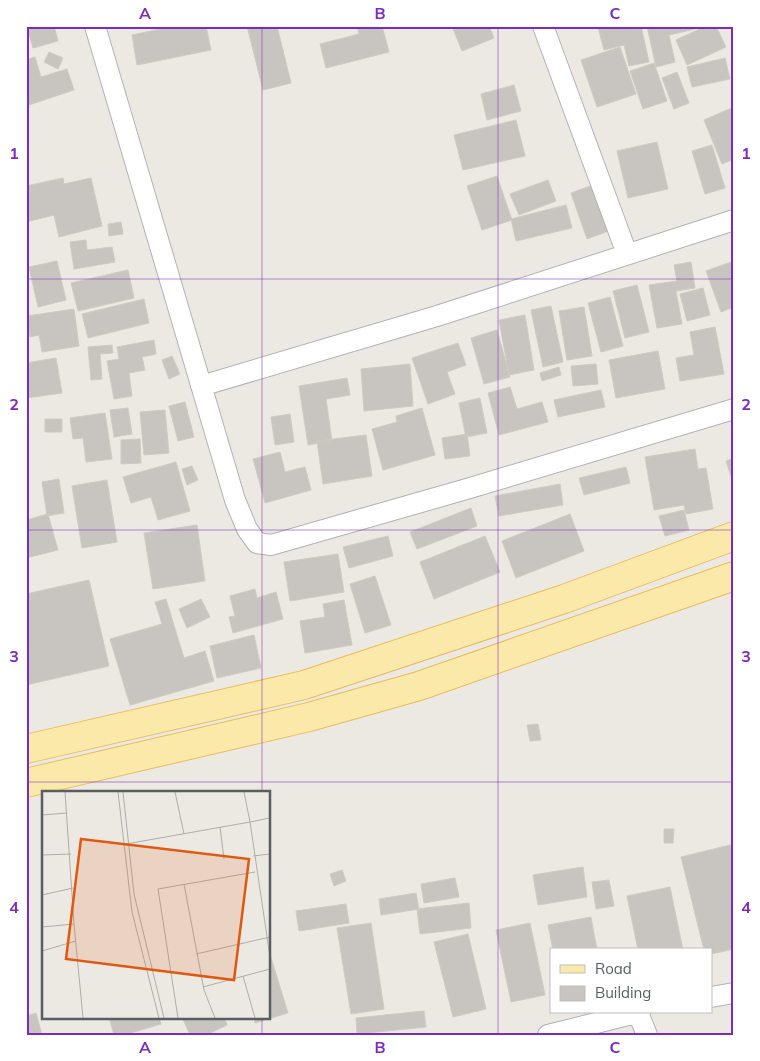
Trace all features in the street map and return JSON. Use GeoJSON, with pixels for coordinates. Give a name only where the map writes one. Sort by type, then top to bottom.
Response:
{"type":"FeatureCollection","features":[{"type":"Feature","properties":{"kind":"main road"},"geometry":{"type":"LineString","coordinates":[[26,749],[304,684],[564,599],[734,536]]}},
{"type":"Feature","properties":{"kind":"main road"},"geometry":{"type":"LineString","coordinates":[[26,783],[309,717],[419,686],[734,576]]}},
{"type":"Feature","properties":{"kind":"street"},"geometry":{"type":"LineString","coordinates":[[95,26],[235,500],[247,529],[257,543],[271,545],[734,409]]}},
{"type":"Feature","properties":{"kind":"street"},"geometry":{"type":"LineString","coordinates":[[543,26],[627,254]]}},
{"type":"Feature","properties":{"kind":"street"},"geometry":{"type":"LineString","coordinates":[[201,386],[437,316],[734,220]]}},
{"type":"Feature","properties":{"kind":"street"},"geometry":{"type":"LineString","coordinates":[[712,997],[734,992]]}},
{"type":"Feature","properties":{"kind":"street"},"geometry":{"type":"LineString","coordinates":[[548,1035],[631,1014]]}},
{"type":"Feature","properties":{"kind":"street"},"geometry":{"type":"LineString","coordinates":[[640,1014],[647,1035]]}},
{"type":"Feature","properties":{"kind":"building"},"geometry":{"type":"Polygon","coordinates":[[[54,26],[58,41],[33,48],[27,27],[54,26]]]}},
{"type":"Feature","properties":{"kind":"building"},"geometry":{"type":"Polygon","coordinates":[[[175,26],[206,26],[211,50],[137,65],[132,35],[175,26]]]}},
{"type":"Feature","properties":{"kind":"building"},"geometry":{"type":"Polygon","coordinates":[[[247,26],[277,26],[291,83],[263,90],[247,26]]]}},
{"type":"Feature","properties":{"kind":"building"},"geometry":{"type":"Polygon","coordinates":[[[357,26],[382,26],[389,52],[326,68],[320,44],[359,34],[357,26]]]}},
{"type":"Feature","properties":{"kind":"building"},"geometry":{"type":"Polygon","coordinates":[[[452,26],[489,26],[494,38],[462,51],[452,26]]]}},
{"type":"Feature","properties":{"kind":"building"},"geometry":{"type":"Polygon","coordinates":[[[641,26],[649,62],[629,66],[624,45],[604,50],[598,27],[641,26]]]}},
{"type":"Feature","properties":{"kind":"building"},"geometry":{"type":"Polygon","coordinates":[[[647,26],[695,26],[695,29],[669,35],[675,62],[656,67],[647,26]]]}},
{"type":"Feature","properties":{"kind":"building"},"geometry":{"type":"Polygon","coordinates":[[[706,26],[716,26],[726,47],[687,65],[676,40],[706,26]]]}},
{"type":"Feature","properties":{"kind":"building"},"geometry":{"type":"Polygon","coordinates":[[[620,47],[636,94],[597,107],[581,60],[620,47]]]}},
{"type":"Feature","properties":{"kind":"building"},"geometry":{"type":"Polygon","coordinates":[[[49,52],[63,58],[58,69],[44,62],[49,52]]]}},
{"type":"Feature","properties":{"kind":"building"},"geometry":{"type":"Polygon","coordinates":[[[35,57],[41,77],[67,69],[74,90],[26,106],[26,60],[35,57]]]}},
{"type":"Feature","properties":{"kind":"building"},"geometry":{"type":"Polygon","coordinates":[[[725,58],[730,79],[692,87],[687,67],[725,58]]]}},
{"type":"Feature","properties":{"kind":"building"},"geometry":{"type":"Polygon","coordinates":[[[654,63],[667,101],[643,109],[630,71],[654,63]]]}},
{"type":"Feature","properties":{"kind":"building"},"geometry":{"type":"Polygon","coordinates":[[[677,72],[689,103],[674,109],[662,78],[677,72]]]}},
{"type":"Feature","properties":{"kind":"building"},"geometry":{"type":"Polygon","coordinates":[[[514,85],[521,111],[487,120],[481,94],[514,85]]]}},
{"type":"Feature","properties":{"kind":"building"},"geometry":{"type":"Polygon","coordinates":[[[734,107],[734,159],[722,164],[704,120],[734,107]]]}},
{"type":"Feature","properties":{"kind":"building"},"geometry":{"type":"Polygon","coordinates":[[[516,120],[525,156],[463,170],[454,135],[516,120]]]}},
{"type":"Feature","properties":{"kind":"building"},"geometry":{"type":"Polygon","coordinates":[[[657,142],[668,189],[628,198],[617,151],[657,142]]]}},
{"type":"Feature","properties":{"kind":"building"},"geometry":{"type":"Polygon","coordinates":[[[712,145],[725,188],[705,194],[692,151],[712,145]]]}},
{"type":"Feature","properties":{"kind":"building"},"geometry":{"type":"Polygon","coordinates":[[[497,176],[512,220],[482,230],[467,186],[497,176]]]}},
{"type":"Feature","properties":{"kind":"building"},"geometry":{"type":"Polygon","coordinates":[[[63,178],[64,184],[91,178],[102,226],[59,237],[54,215],[26,222],[26,186],[63,178]]]}},
{"type":"Feature","properties":{"kind":"building"},"geometry":{"type":"Polygon","coordinates":[[[548,180],[556,201],[519,215],[510,194],[548,180]]]}},
{"type":"Feature","properties":{"kind":"building"},"geometry":{"type":"Polygon","coordinates":[[[599,183],[614,229],[587,239],[571,193],[599,183]]]}},
{"type":"Feature","properties":{"kind":"building"},"geometry":{"type":"Polygon","coordinates":[[[566,205],[572,228],[516,241],[511,219],[566,205]]]}},
{"type":"Feature","properties":{"kind":"building"},"geometry":{"type":"Polygon","coordinates":[[[121,222],[123,234],[109,236],[108,224],[121,222]]]}},
{"type":"Feature","properties":{"kind":"building"},"geometry":{"type":"Polygon","coordinates":[[[86,240],[87,250],[112,247],[115,262],[74,269],[70,242],[86,240]]]}},
{"type":"Feature","properties":{"kind":"building"},"geometry":{"type":"Polygon","coordinates":[[[57,261],[66,300],[38,307],[29,267],[57,261]]]}},
{"type":"Feature","properties":{"kind":"building"},"geometry":{"type":"Polygon","coordinates":[[[734,261],[734,307],[721,312],[706,271],[734,261]]]}},
{"type":"Feature","properties":{"kind":"building"},"geometry":{"type":"Polygon","coordinates":[[[691,262],[695,288],[676,291],[682,324],[657,328],[649,285],[677,281],[674,265],[691,262]]]}},
{"type":"Feature","properties":{"kind":"building"},"geometry":{"type":"Polygon","coordinates":[[[128,270],[134,298],[78,311],[71,283],[128,270]]]}},
{"type":"Feature","properties":{"kind":"building"},"geometry":{"type":"Polygon","coordinates":[[[637,285],[649,332],[625,338],[613,291],[637,285]]]}},
{"type":"Feature","properties":{"kind":"building"},"geometry":{"type":"Polygon","coordinates":[[[703,288],[710,315],[687,321],[680,294],[703,288]]]}},
{"type":"Feature","properties":{"kind":"building"},"geometry":{"type":"Polygon","coordinates":[[[610,297],[623,346],[601,352],[588,303],[610,297]]]}},
{"type":"Feature","properties":{"kind":"building"},"geometry":{"type":"Polygon","coordinates":[[[144,299],[149,323],[88,338],[82,314],[144,299]]]}},
{"type":"Feature","properties":{"kind":"building"},"geometry":{"type":"Polygon","coordinates":[[[551,306],[563,362],[543,367],[531,310],[551,306]]]}},
{"type":"Feature","properties":{"kind":"building"},"geometry":{"type":"Polygon","coordinates":[[[584,307],[592,356],[567,360],[559,311],[584,307]]]}},
{"type":"Feature","properties":{"kind":"building"},"geometry":{"type":"Polygon","coordinates":[[[74,309],[79,346],[42,352],[39,335],[30,337],[27,316],[74,309]]]}},
{"type":"Feature","properties":{"kind":"building"},"geometry":{"type":"Polygon","coordinates":[[[525,315],[534,370],[509,375],[499,320],[525,315]]]}},
{"type":"Feature","properties":{"kind":"building"},"geometry":{"type":"Polygon","coordinates":[[[715,327],[724,374],[680,381],[676,358],[694,355],[690,332],[715,327]]]}},
{"type":"Feature","properties":{"kind":"building"},"geometry":{"type":"Polygon","coordinates":[[[497,330],[510,377],[484,384],[471,338],[497,330]]]}},
{"type":"Feature","properties":{"kind":"building"},"geometry":{"type":"Polygon","coordinates":[[[154,340],[156,354],[142,357],[145,370],[129,373],[132,396],[114,399],[107,361],[119,359],[117,347],[154,340]]]}},
{"type":"Feature","properties":{"kind":"building"},"geometry":{"type":"Polygon","coordinates":[[[458,343],[466,365],[447,372],[455,394],[428,404],[412,358],[458,343]]]}},
{"type":"Feature","properties":{"kind":"building"},"geometry":{"type":"Polygon","coordinates":[[[112,345],[113,353],[100,354],[102,379],[91,380],[88,347],[112,345]]]}},
{"type":"Feature","properties":{"kind":"building"},"geometry":{"type":"Polygon","coordinates":[[[658,351],[665,389],[616,398],[609,360],[658,351]]]}},
{"type":"Feature","properties":{"kind":"building"},"geometry":{"type":"Polygon","coordinates":[[[172,356],[180,374],[169,379],[162,360],[172,356]]]}},
{"type":"Feature","properties":{"kind":"building"},"geometry":{"type":"Polygon","coordinates":[[[56,358],[62,393],[26,398],[26,363],[56,358]]]}},
{"type":"Feature","properties":{"kind":"building"},"geometry":{"type":"Polygon","coordinates":[[[410,364],[413,406],[364,411],[361,369],[410,364]]]}},
{"type":"Feature","properties":{"kind":"building"},"geometry":{"type":"Polygon","coordinates":[[[596,364],[598,384],[573,386],[571,366],[596,364]]]}},
{"type":"Feature","properties":{"kind":"building"},"geometry":{"type":"Polygon","coordinates":[[[559,367],[561,375],[542,381],[540,373],[559,367]]]}},
{"type":"Feature","properties":{"kind":"building"},"geometry":{"type":"Polygon","coordinates":[[[347,378],[350,395],[326,399],[332,441],[308,445],[299,386],[347,378]]]}},
{"type":"Feature","properties":{"kind":"building"},"geometry":{"type":"Polygon","coordinates":[[[510,387],[517,409],[542,402],[548,422],[499,435],[488,393],[510,387]]]}},
{"type":"Feature","properties":{"kind":"building"},"geometry":{"type":"Polygon","coordinates":[[[601,390],[605,407],[558,417],[554,400],[601,390]]]}},
{"type":"Feature","properties":{"kind":"building"},"geometry":{"type":"Polygon","coordinates":[[[480,398],[487,433],[466,437],[459,403],[480,398]]]}},
{"type":"Feature","properties":{"kind":"building"},"geometry":{"type":"Polygon","coordinates":[[[185,402],[194,437],[178,441],[169,406],[185,402]]]}},
{"type":"Feature","properties":{"kind":"building"},"geometry":{"type":"Polygon","coordinates":[[[128,408],[132,434],[114,437],[110,410],[128,408]]]}},
{"type":"Feature","properties":{"kind":"building"},"geometry":{"type":"Polygon","coordinates":[[[422,408],[435,455],[383,470],[372,429],[397,422],[396,416],[422,408]]]}},
{"type":"Feature","properties":{"kind":"building"},"geometry":{"type":"Polygon","coordinates":[[[165,410],[169,453],[144,455],[140,412],[165,410]]]}},
{"type":"Feature","properties":{"kind":"building"},"geometry":{"type":"Polygon","coordinates":[[[105,413],[112,459],[86,462],[83,438],[73,439],[70,418],[105,413]]]}},
{"type":"Feature","properties":{"kind":"building"},"geometry":{"type":"Polygon","coordinates":[[[290,414],[294,442],[275,445],[271,417],[290,414]]]}},
{"type":"Feature","properties":{"kind":"building"},"geometry":{"type":"Polygon","coordinates":[[[45,419],[62,419],[62,432],[45,432],[45,419]]]}},
{"type":"Feature","properties":{"kind":"building"},"geometry":{"type":"Polygon","coordinates":[[[467,434],[470,456],[445,459],[442,438],[467,434]]]}},
{"type":"Feature","properties":{"kind":"building"},"geometry":{"type":"Polygon","coordinates":[[[366,435],[372,476],[323,484],[317,441],[366,435]]]}},
{"type":"Feature","properties":{"kind":"building"},"geometry":{"type":"Polygon","coordinates":[[[140,439],[141,463],[121,464],[121,440],[140,439]]]}},
{"type":"Feature","properties":{"kind":"building"},"geometry":{"type":"Polygon","coordinates":[[[695,449],[698,469],[706,468],[713,509],[686,514],[684,505],[654,510],[645,457],[695,449]]]}},
{"type":"Feature","properties":{"kind":"building"},"geometry":{"type":"Polygon","coordinates":[[[280,452],[285,472],[305,467],[311,490],[265,503],[253,459],[280,452]]]}},
{"type":"Feature","properties":{"kind":"building"},"geometry":{"type":"Polygon","coordinates":[[[734,458],[734,485],[726,461],[734,458]]]}},
{"type":"Feature","properties":{"kind":"building"},"geometry":{"type":"Polygon","coordinates":[[[176,462],[190,511],[158,520],[151,497],[131,503],[123,477],[176,462]]]}},
{"type":"Feature","properties":{"kind":"building"},"geometry":{"type":"Polygon","coordinates":[[[192,466],[198,480],[187,485],[182,469],[192,466]]]}},
{"type":"Feature","properties":{"kind":"building"},"geometry":{"type":"Polygon","coordinates":[[[626,467],[630,483],[584,495],[579,478],[626,467]]]}},
{"type":"Feature","properties":{"kind":"building"},"geometry":{"type":"Polygon","coordinates":[[[59,479],[64,513],[47,516],[42,482],[59,479]]]}},
{"type":"Feature","properties":{"kind":"building"},"geometry":{"type":"Polygon","coordinates":[[[107,480],[117,542],[82,548],[72,486],[107,480]]]}},
{"type":"Feature","properties":{"kind":"building"},"geometry":{"type":"Polygon","coordinates":[[[560,484],[563,505],[499,516],[495,496],[560,484]]]}},
{"type":"Feature","properties":{"kind":"building"},"geometry":{"type":"Polygon","coordinates":[[[471,508],[477,526],[417,549],[410,532],[471,508]]]}},
{"type":"Feature","properties":{"kind":"building"},"geometry":{"type":"Polygon","coordinates":[[[684,510],[689,530],[665,536],[659,516],[684,510]]]}},
{"type":"Feature","properties":{"kind":"building"},"geometry":{"type":"Polygon","coordinates":[[[48,514],[58,550],[26,558],[26,520],[48,514]]]}},
{"type":"Feature","properties":{"kind":"building"},"geometry":{"type":"Polygon","coordinates":[[[570,514],[584,551],[516,578],[502,541],[570,514]]]}},
{"type":"Feature","properties":{"kind":"building"},"geometry":{"type":"Polygon","coordinates":[[[197,525],[205,581],[153,589],[144,533],[197,525]]]}},
{"type":"Feature","properties":{"kind":"building"},"geometry":{"type":"Polygon","coordinates":[[[388,536],[393,556],[349,568],[343,547],[388,536]]]}},
{"type":"Feature","properties":{"kind":"building"},"geometry":{"type":"Polygon","coordinates":[[[485,536],[500,572],[434,599],[420,562],[485,536]]]}},
{"type":"Feature","properties":{"kind":"building"},"geometry":{"type":"Polygon","coordinates":[[[338,554],[344,592],[290,601],[284,562],[338,554]]]}},
{"type":"Feature","properties":{"kind":"building"},"geometry":{"type":"Polygon","coordinates":[[[375,576],[391,625],[365,633],[350,584],[375,576]]]}},
{"type":"Feature","properties":{"kind":"building"},"geometry":{"type":"Polygon","coordinates":[[[89,580],[109,666],[26,685],[26,594],[89,580]]]}},
{"type":"Feature","properties":{"kind":"building"},"geometry":{"type":"Polygon","coordinates":[[[255,589],[257,598],[276,592],[283,619],[233,633],[229,617],[235,616],[230,596],[255,589]]]}},
{"type":"Feature","properties":{"kind":"building"},"geometry":{"type":"Polygon","coordinates":[[[166,599],[184,658],[205,651],[214,681],[130,705],[110,639],[162,624],[155,602],[166,599]]]}},
{"type":"Feature","properties":{"kind":"building"},"geometry":{"type":"Polygon","coordinates":[[[201,599],[210,617],[187,628],[179,609],[201,599]]]}},
{"type":"Feature","properties":{"kind":"building"},"geometry":{"type":"Polygon","coordinates":[[[344,600],[352,645],[305,653],[300,621],[325,617],[323,604],[344,600]]]}},
{"type":"Feature","properties":{"kind":"building"},"geometry":{"type":"Polygon","coordinates":[[[254,635],[261,668],[217,678],[210,646],[254,635]]]}},
{"type":"Feature","properties":{"kind":"building"},"geometry":{"type":"Polygon","coordinates":[[[538,724],[541,740],[530,741],[527,725],[538,724]]]}},
{"type":"Feature","properties":{"kind":"building"},"geometry":{"type":"Polygon","coordinates":[[[664,829],[674,829],[673,843],[664,843],[664,829]]]}},
{"type":"Feature","properties":{"kind":"building"},"geometry":{"type":"Polygon","coordinates":[[[734,844],[734,949],[712,954],[712,948],[704,948],[681,857],[734,844]]]}},
{"type":"Feature","properties":{"kind":"building"},"geometry":{"type":"Polygon","coordinates":[[[583,867],[587,897],[538,905],[533,875],[583,867]]]}},
{"type":"Feature","properties":{"kind":"building"},"geometry":{"type":"Polygon","coordinates":[[[342,870],[346,881],[334,886],[330,874],[342,870]]]}},
{"type":"Feature","properties":{"kind":"building"},"geometry":{"type":"Polygon","coordinates":[[[455,878],[459,897],[424,903],[421,884],[455,878]]]}},
{"type":"Feature","properties":{"kind":"building"},"geometry":{"type":"Polygon","coordinates":[[[609,880],[614,906],[596,909],[592,882],[609,880]]]}},
{"type":"Feature","properties":{"kind":"building"},"geometry":{"type":"Polygon","coordinates":[[[670,887],[683,948],[638,948],[627,896],[670,887]]]}},
{"type":"Feature","properties":{"kind":"building"},"geometry":{"type":"Polygon","coordinates":[[[416,893],[419,909],[381,915],[379,899],[416,893]]]}},
{"type":"Feature","properties":{"kind":"building"},"geometry":{"type":"Polygon","coordinates":[[[469,903],[471,928],[420,934],[417,909],[469,903]]]}},
{"type":"Feature","properties":{"kind":"building"},"geometry":{"type":"Polygon","coordinates":[[[346,904],[349,923],[299,931],[296,911],[346,904]]]}},
{"type":"Feature","properties":{"kind":"building"},"geometry":{"type":"Polygon","coordinates":[[[591,917],[597,948],[553,948],[548,925],[591,917]]]}},
{"type":"Feature","properties":{"kind":"building"},"geometry":{"type":"Polygon","coordinates":[[[371,923],[384,1009],[351,1014],[337,928],[371,923]]]}},
{"type":"Feature","properties":{"kind":"building"},"geometry":{"type":"Polygon","coordinates":[[[530,923],[545,995],[511,1002],[496,930],[530,923]]]}},
{"type":"Feature","properties":{"kind":"building"},"geometry":{"type":"Polygon","coordinates":[[[468,934],[486,1009],[453,1017],[434,942],[468,934]]]}},
{"type":"Feature","properties":{"kind":"building"},"geometry":{"type":"Polygon","coordinates":[[[270,954],[288,1013],[255,1023],[254,1018],[270,1018],[270,954]]]}},
{"type":"Feature","properties":{"kind":"building"},"geometry":{"type":"Polygon","coordinates":[[[424,1011],[426,1027],[357,1034],[356,1018],[424,1011]]]}},
{"type":"Feature","properties":{"kind":"building"},"geometry":{"type":"Polygon","coordinates":[[[36,1013],[42,1035],[26,1035],[26,1016],[36,1013]]]}},
{"type":"Feature","properties":{"kind":"building"},"geometry":{"type":"Polygon","coordinates":[[[109,1018],[159,1018],[161,1024],[124,1035],[114,1035],[109,1018]]]}},
{"type":"Feature","properties":{"kind":"building"},"geometry":{"type":"Polygon","coordinates":[[[182,1018],[224,1018],[227,1025],[206,1035],[190,1035],[182,1018]]]}}]}
